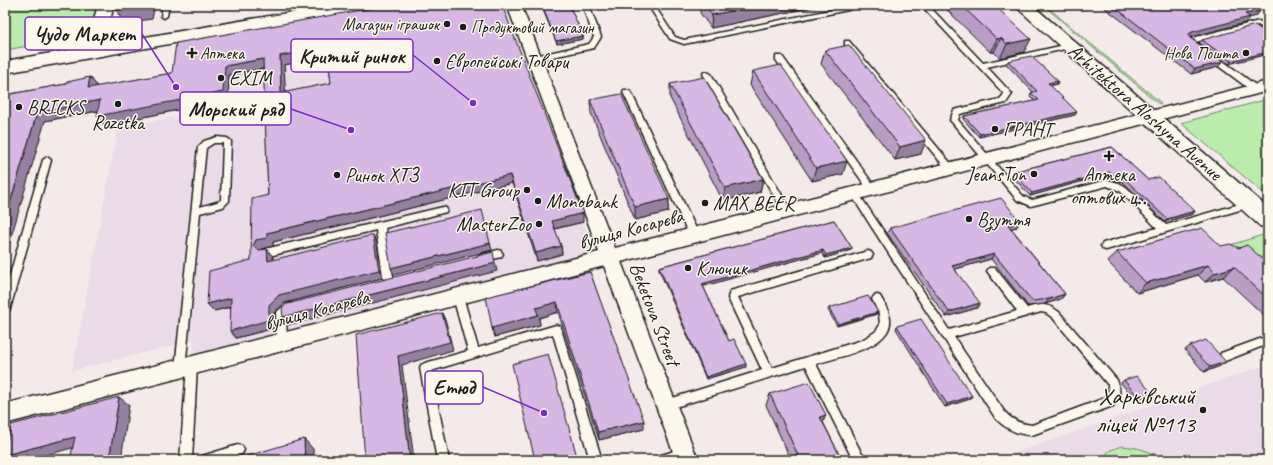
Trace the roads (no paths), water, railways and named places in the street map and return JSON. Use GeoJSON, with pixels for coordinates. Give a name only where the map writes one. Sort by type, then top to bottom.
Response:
{"type":"FeatureCollection","features":[{"type":"Feature","properties":{"kind":"street"},"geometry":{"type":"LineString","coordinates":[[94,51],[106,5]]}},
{"type":"Feature","properties":{"kind":"street"},"geometry":{"type":"LineString","coordinates":[[5,67],[362,5]]}},
{"type":"Feature","properties":{"kind":"street","name":"Beketova Street"},"geometry":{"type":"LineString","coordinates":[[514,5],[685,456]]}},
{"type":"Feature","properties":{"kind":"street","name":"Arhitektora Aloshyna Avenue"},"geometry":{"type":"LineString","coordinates":[[1022,5],[1268,220]]}},
{"type":"Feature","properties":{"kind":"street","name":"вулиця Косарєва"},"geometry":{"type":"LineString","coordinates":[[5,414],[1261,88]]}},
{"type":"Feature","properties":{"kind":"lane"},"geometry":{"type":"LineString","coordinates":[[164,16],[166,5]]}},
{"type":"Feature","properties":{"kind":"lane"},"geometry":{"type":"LineString","coordinates":[[534,59],[591,46],[598,37],[586,7],[588,5]]}},
{"type":"Feature","properties":{"kind":"lane"},"geometry":{"type":"LineString","coordinates":[[651,5],[672,38],[684,42],[848,8],[849,5]]}},
{"type":"Feature","properties":{"kind":"lane"},"geometry":{"type":"LineString","coordinates":[[924,5],[1008,94],[1003,101],[957,112],[954,120],[1020,198],[1025,202],[1031,203],[1107,183],[1116,185],[1123,189],[1164,229]]}},
{"type":"Feature","properties":{"kind":"lane"},"geometry":{"type":"LineString","coordinates":[[1261,88],[1190,41],[1259,23],[1268,29]]}},
{"type":"Feature","properties":{"kind":"lane"},"geometry":{"type":"LineString","coordinates":[[847,43],[950,168]]}},
{"type":"Feature","properties":{"kind":"lane"},"geometry":{"type":"LineString","coordinates":[[982,66],[1069,46]]}},
{"type":"Feature","properties":{"kind":"lane"},"geometry":{"type":"LineString","coordinates":[[779,58],[872,188]]}},
{"type":"Feature","properties":{"kind":"lane"},"geometry":{"type":"LineString","coordinates":[[707,74],[787,211]]}},
{"type":"Feature","properties":{"kind":"lane"},"geometry":{"type":"LineString","coordinates":[[627,92],[694,235]]}},
{"type":"Feature","properties":{"kind":"lane"},"geometry":{"type":"LineString","coordinates":[[186,460],[186,367],[196,211],[202,147],[206,143],[217,140],[222,139],[227,141],[225,201],[220,205],[196,211]]}},
{"type":"Feature","properties":{"kind":"lane"},"geometry":{"type":"LineString","coordinates":[[5,309],[47,160]]}},
{"type":"Feature","properties":{"kind":"lane"},"geometry":{"type":"LineString","coordinates":[[854,193],[946,335],[1000,415],[1008,424],[1021,430],[1032,430],[1109,402],[1114,396],[1115,390],[1113,383],[1056,315],[1049,310],[1041,308],[946,335]]}},
{"type":"Feature","properties":{"kind":"lane"},"geometry":{"type":"LineString","coordinates":[[1106,246],[1250,204]]}},
{"type":"Feature","properties":{"kind":"lane"},"geometry":{"type":"LineString","coordinates":[[265,253],[443,210]]}},
{"type":"Feature","properties":{"kind":"lane"},"geometry":{"type":"LineString","coordinates":[[380,226],[389,282]]}},
{"type":"Feature","properties":{"kind":"lane"},"geometry":{"type":"LineString","coordinates":[[469,261],[498,254]]}},
{"type":"Feature","properties":{"kind":"lane"},"geometry":{"type":"LineString","coordinates":[[769,373],[733,298],[734,294],[868,255]]}},
{"type":"Feature","properties":{"kind":"lane"},"geometry":{"type":"LineString","coordinates":[[992,271],[1025,313]]}},
{"type":"Feature","properties":{"kind":"lane"},"geometry":{"type":"LineString","coordinates":[[458,297],[474,352]]}},
{"type":"Feature","properties":{"kind":"lane"},"geometry":{"type":"LineString","coordinates":[[666,405],[865,344],[878,336],[884,330],[886,316],[877,299]]}},
{"type":"Feature","properties":{"kind":"lane"},"geometry":{"type":"LineString","coordinates":[[282,342],[281,313],[288,308],[302,304]]}},
{"type":"Feature","properties":{"kind":"lane"},"geometry":{"type":"LineString","coordinates":[[443,460],[425,368],[474,352],[556,330],[596,460]]}},
{"type":"Feature","properties":{"kind":"lane"},"geometry":{"type":"LineString","coordinates":[[1225,356],[1268,340]]}},
{"type":"Feature","properties":{"kind":"lane"},"geometry":{"type":"LineString","coordinates":[[809,361],[859,460]]}},
{"type":"Feature","properties":{"kind":"lane"},"geometry":{"type":"LineString","coordinates":[[206,460],[238,450]]}},
{"type":"Feature","properties":{"kind":"lane"},"geometry":{"type":"LineString","coordinates":[[662,460],[685,456]]}},
{"type":"Feature","properties":{"kind":"place","name":"Магазин іграшок"},"geometry":{"type":"Point","coordinates":[447,24]}},
{"type":"Feature","properties":{"kind":"place","name":"Продуктовий магазин"},"geometry":{"type":"Point","coordinates":[463,27]}},
{"type":"Feature","properties":{"kind":"place","name":"Аптека"},"geometry":{"type":"Point","coordinates":[192,53]}},
{"type":"Feature","properties":{"kind":"place","name":"Нова Пошта"},"geometry":{"type":"Point","coordinates":[1246,53]}},
{"type":"Feature","properties":{"kind":"place","name":"Європейські Товари"},"geometry":{"type":"Point","coordinates":[437,61]}},
{"type":"Feature","properties":{"kind":"place","name":"EXIM"},"geometry":{"type":"Point","coordinates":[221,78]}},
{"type":"Feature","properties":{"kind":"place","name":"Чудо Маркет"},"geometry":{"type":"Point","coordinates":[176,87]}},
{"type":"Feature","properties":{"kind":"place","name":"Критий ринок"},"geometry":{"type":"Point","coordinates":[473,103]}},
{"type":"Feature","properties":{"kind":"place","name":"Rozetka"},"geometry":{"type":"Point","coordinates":[118,104]}},
{"type":"Feature","properties":{"kind":"place","name":"BRICKS"},"geometry":{"type":"Point","coordinates":[19,107]}},
{"type":"Feature","properties":{"kind":"place","name":"ГРАНТ"},"geometry":{"type":"Point","coordinates":[995,129]}},
{"type":"Feature","properties":{"kind":"place","name":"Морский ряд"},"geometry":{"type":"Point","coordinates":[351,130]}},
{"type":"Feature","properties":{"kind":"place","name":"Аптека оптових ц‥"},"geometry":{"type":"Point","coordinates":[1109,156]}},
{"type":"Feature","properties":{"kind":"place","name":"JeansTon"},"geometry":{"type":"Point","coordinates":[1034,174]}},
{"type":"Feature","properties":{"kind":"place","name":"Ринок ХТЗ"},"geometry":{"type":"Point","coordinates":[337,175]}},
{"type":"Feature","properties":{"kind":"place","name":"KIT Group"},"geometry":{"type":"Point","coordinates":[527,190]}},
{"type":"Feature","properties":{"kind":"place","name":"Monobank"},"geometry":{"type":"Point","coordinates":[538,201]}},
{"type":"Feature","properties":{"kind":"place","name":"MAX BEER"},"geometry":{"type":"Point","coordinates":[705,203]}},
{"type":"Feature","properties":{"kind":"place","name":"Взуття"},"geometry":{"type":"Point","coordinates":[969,219]}},
{"type":"Feature","properties":{"kind":"place","name":"MasterZoo"},"geometry":{"type":"Point","coordinates":[539,224]}},
{"type":"Feature","properties":{"kind":"place","name":"Ключик"},"geometry":{"type":"Point","coordinates":[688,268]}},
{"type":"Feature","properties":{"kind":"place","name":"Харківський ліцей №113"},"geometry":{"type":"Point","coordinates":[1203,410]}},
{"type":"Feature","properties":{"kind":"place","name":"Етюд"},"geometry":{"type":"Point","coordinates":[544,413]}}]}
